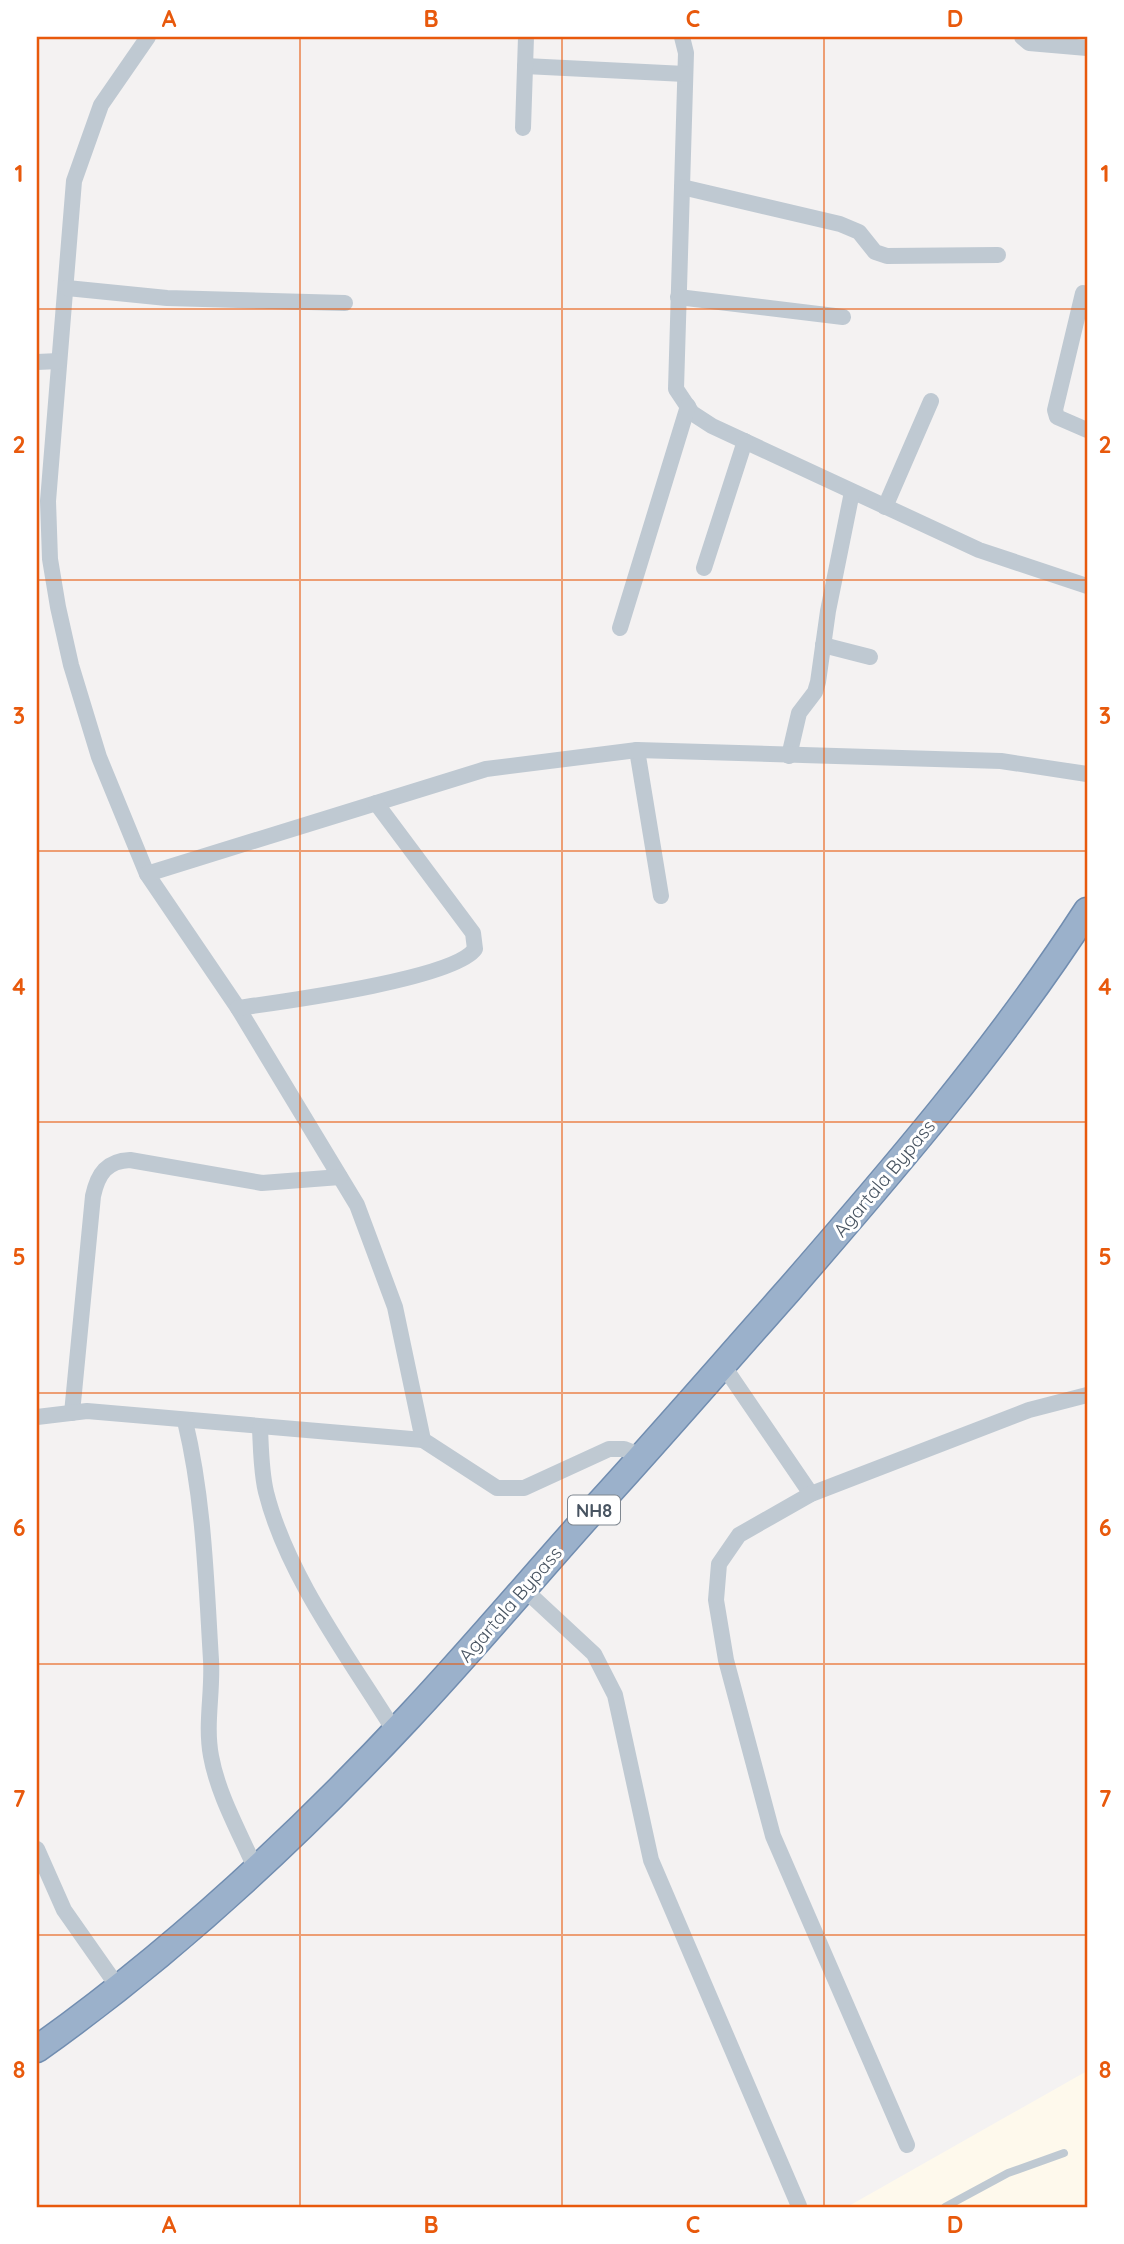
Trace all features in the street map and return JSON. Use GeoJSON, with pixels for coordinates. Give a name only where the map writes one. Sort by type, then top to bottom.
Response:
{"type":"FeatureCollection","features":[{"type":"Feature","properties":{"kind":"highway","name":"Agartala Bypass"},"geometry":{"type":"LineString","coordinates":[[37,2049],[118,1987],[256,1870],[395,1732],[644,1457],[957,1092],[1045,975],[1087,911]]}},
{"type":"Feature","properties":{"kind":"street"},"geometry":{"type":"LineString","coordinates":[[148,37],[101,105],[74,181],[48,501],[50,559],[58,607],[71,665],[99,757],[147,874],[238,1008],[357,1205],[395,1307],[423,1440]]}},
{"type":"Feature","properties":{"kind":"street"},"geometry":{"type":"LineString","coordinates":[[523,128],[526,37]]}},
{"type":"Feature","properties":{"kind":"street"},"geometry":{"type":"LineString","coordinates":[[682,37],[685,74],[676,389],[688,406],[712,426],[979,550],[1087,586]]}},
{"type":"Feature","properties":{"kind":"street"},"geometry":{"type":"LineString","coordinates":[[1021,37],[1029,43],[1087,48]]}},
{"type":"Feature","properties":{"kind":"street"},"geometry":{"type":"LineString","coordinates":[[525,66],[685,74]]}},
{"type":"Feature","properties":{"kind":"street"},"geometry":{"type":"LineString","coordinates":[[681,187],[840,224],[859,232],[875,253],[887,256],[998,255]]}},
{"type":"Feature","properties":{"kind":"street"},"geometry":{"type":"LineString","coordinates":[[67,288],[167,298],[345,303]]}},
{"type":"Feature","properties":{"kind":"street"},"geometry":{"type":"LineString","coordinates":[[1083,293],[1055,410],[1057,417],[1087,430]]}},
{"type":"Feature","properties":{"kind":"street"},"geometry":{"type":"LineString","coordinates":[[678,297],[843,317]]}},
{"type":"Feature","properties":{"kind":"street"},"geometry":{"type":"LineString","coordinates":[[37,362],[59,361]]}},
{"type":"Feature","properties":{"kind":"street"},"geometry":{"type":"LineString","coordinates":[[886,507],[931,401]]}},
{"type":"Feature","properties":{"kind":"street"},"geometry":{"type":"LineString","coordinates":[[620,628],[688,406]]}},
{"type":"Feature","properties":{"kind":"street"},"geometry":{"type":"LineString","coordinates":[[704,568],[745,442]]}},
{"type":"Feature","properties":{"kind":"street"},"geometry":{"type":"LineString","coordinates":[[789,756],[799,713],[814,692],[852,492]]}},
{"type":"Feature","properties":{"kind":"street"},"geometry":{"type":"LineString","coordinates":[[823,645],[870,657]]}},
{"type":"Feature","properties":{"kind":"street"},"geometry":{"type":"LineString","coordinates":[[147,874],[486,769],[637,750],[1001,761],[1083,773],[1087,757]]}},
{"type":"Feature","properties":{"kind":"street"},"geometry":{"type":"LineString","coordinates":[[637,750],[661,896]]}},
{"type":"Feature","properties":{"kind":"street"},"geometry":{"type":"LineString","coordinates":[[238,1008],[376,986],[459,962],[475,949],[472,933],[376,803]]}},
{"type":"Feature","properties":{"kind":"street"},"geometry":{"type":"LineString","coordinates":[[72,1413],[93,1196],[97,1178],[105,1168],[116,1161],[131,1160],[262,1183],[340,1177]]}},
{"type":"Feature","properties":{"kind":"street"},"geometry":{"type":"LineString","coordinates":[[723,1365],[811,1494]]}},
{"type":"Feature","properties":{"kind":"street"},"geometry":{"type":"LineString","coordinates":[[907,2145],[774,1836],[726,1660],[716,1600],[719,1564],[739,1535],[811,1494],[1028,1410],[1087,1395]]}},
{"type":"Feature","properties":{"kind":"street"},"geometry":{"type":"LineString","coordinates":[[37,1417],[87,1412],[423,1440],[497,1488],[524,1488],[609,1449],[624,1449],[644,1457]]}},
{"type":"Feature","properties":{"kind":"street"},"geometry":{"type":"LineString","coordinates":[[185,1421],[194,1459],[207,1557],[206,1620],[211,1659],[210,1754],[216,1779],[256,1870]]}},
{"type":"Feature","properties":{"kind":"street"},"geometry":{"type":"LineString","coordinates":[[260,1428],[266,1492],[280,1530],[303,1581],[395,1732]]}},
{"type":"Feature","properties":{"kind":"street"},"geometry":{"type":"LineString","coordinates":[[524,1589],[594,1654],[615,1695],[651,1860],[799,2206]]}},
{"type":"Feature","properties":{"kind":"street"},"geometry":{"type":"LineString","coordinates":[[37,1849],[64,1910],[118,1987]]}},
{"type":"Feature","properties":{"kind":"lane"},"geometry":{"type":"LineString","coordinates":[[945,2207],[1008,2173],[1064,2153]]}},
{"type":"Feature","properties":{"kind":"shaded area"},"geometry":{"type":"Polygon","coordinates":[[[1087,2071],[1087,2207],[847,2207],[1087,2071]]]}}]}
